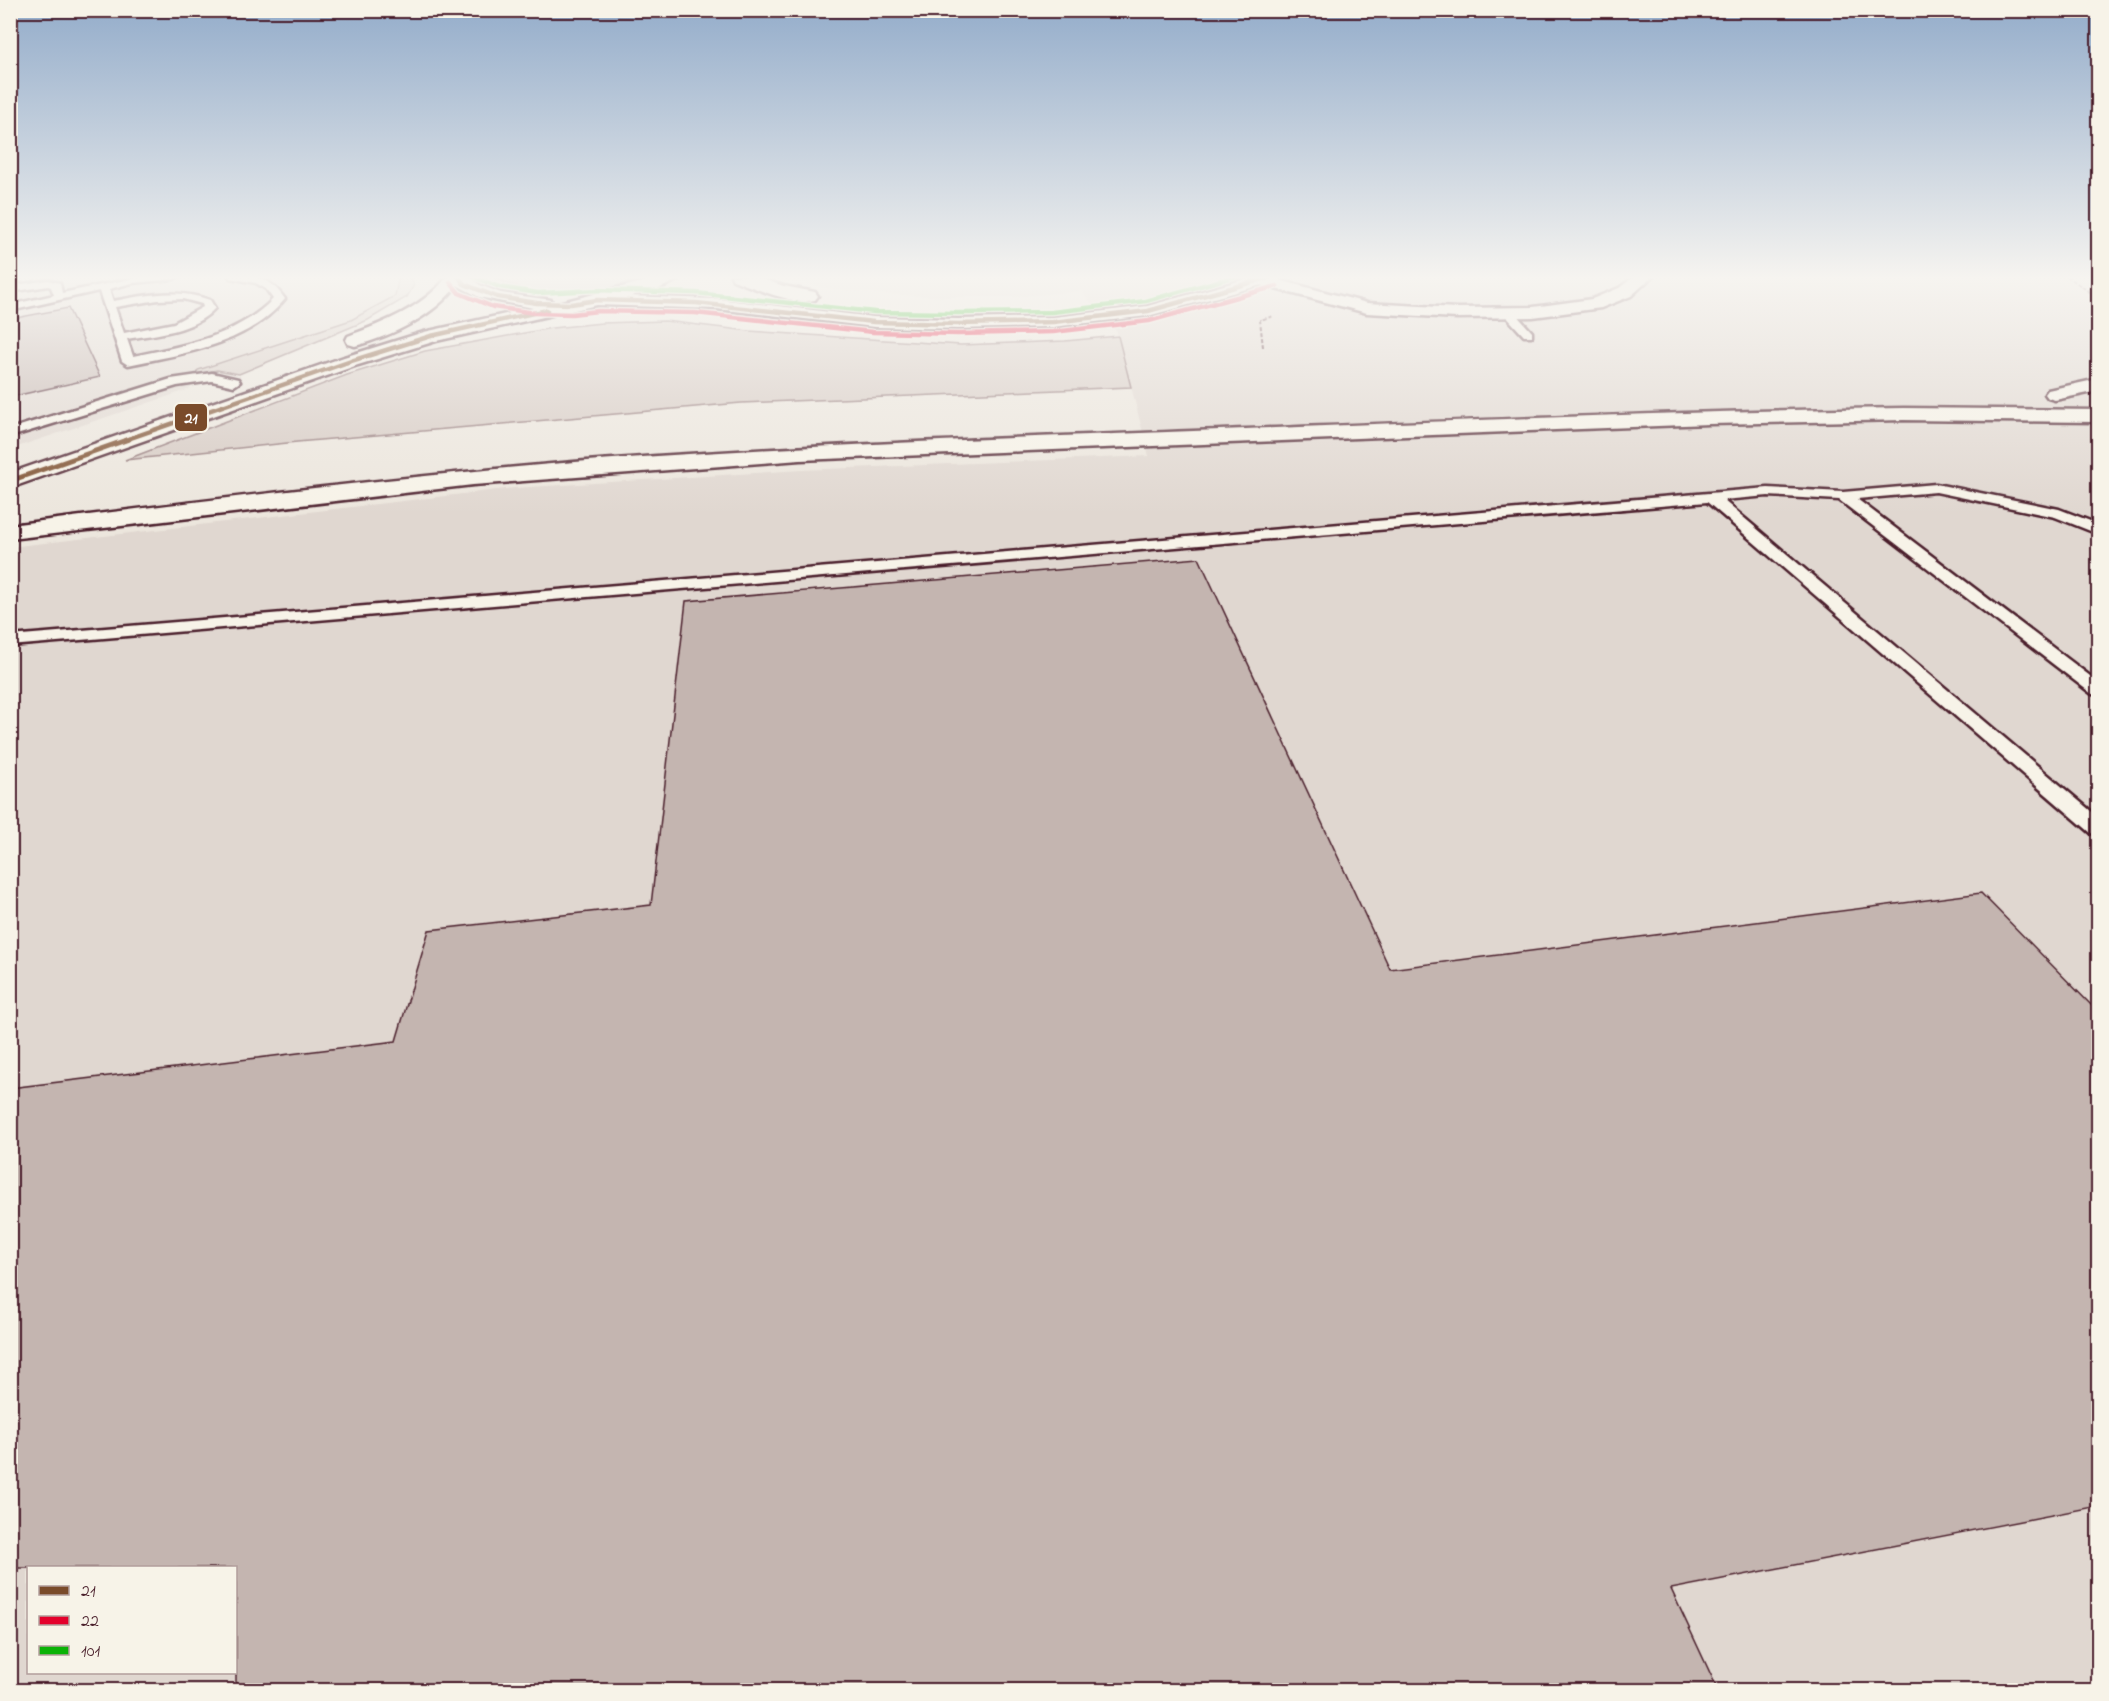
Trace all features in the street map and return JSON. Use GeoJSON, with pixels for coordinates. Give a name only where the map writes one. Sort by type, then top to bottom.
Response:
{"type":"FeatureCollection","features":[{"type":"Feature","properties":{"kind":"main road"},"geometry":{"type":"LineString","coordinates":[[178,402],[311,355]]}},
{"type":"Feature","properties":{"kind":"main road"},"geometry":{"type":"LineString","coordinates":[[10,459],[57,453],[369,355]]}},
{"type":"Feature","properties":{"kind":"main road"},"geometry":{"type":"LineString","coordinates":[[2055,394],[2098,385]]}},
{"type":"Feature","properties":{"kind":"main road"},"geometry":{"type":"LineString","coordinates":[[2033,393],[2098,396]]}},
{"type":"Feature","properties":{"kind":"main road"},"geometry":{"type":"LineString","coordinates":[[382,467],[623,446],[795,437],[1808,396]]}},
{"type":"Feature","properties":{"kind":"main road"},"geometry":{"type":"LineString","coordinates":[[10,532],[397,485],[577,468],[774,455],[1728,417],[2009,414],[2098,416]]}},
{"type":"Feature","properties":{"kind":"main road"},"geometry":{"type":"LineString","coordinates":[[10,481],[57,453]]}},
{"type":"Feature","properties":{"kind":"lane"},"geometry":{"type":"LineString","coordinates":[[126,355],[128,361],[150,355]]}},
{"type":"Feature","properties":{"kind":"lane"},"geometry":{"type":"LineString","coordinates":[[10,433],[175,382],[212,377],[234,382]]}},
{"type":"Feature","properties":{"kind":"lane"},"geometry":{"type":"LineString","coordinates":[[10,641],[1768,492],[1843,496],[1936,488],[2060,513],[2098,529]]}},
{"type":"Feature","properties":{"kind":"lane"},"geometry":{"type":"LineString","coordinates":[[1843,496],[2098,690]]}},
{"type":"Feature","properties":{"kind":"lane"},"geometry":{"type":"LineString","coordinates":[[1710,497],[2098,828]]}},
{"type":"Feature","properties":{"kind":"shaded area"},"geometry":{"type":"Polygon","coordinates":[[[10,355],[243,355],[198,370],[190,389],[11,449],[10,355]]]}},
{"type":"Feature","properties":{"kind":"shaded area"},"geometry":{"type":"Polygon","coordinates":[[[243,355],[283,355],[239,374],[217,370],[196,374],[198,370],[243,355]]]}},
{"type":"Feature","properties":{"kind":"shaded area"},"geometry":{"type":"Polygon","coordinates":[[[411,355],[1123,355],[1131,387],[741,403],[297,442],[125,460],[347,375],[411,355]]]}},
{"type":"Feature","properties":{"kind":"shaded area"},"geometry":{"type":"Polygon","coordinates":[[[1123,355],[2098,355],[2098,1690],[11,1690],[10,547],[514,488],[801,470],[1149,456],[1123,355]]]}},
{"type":"Feature","properties":{"kind":"building"},"geometry":{"type":"Polygon","coordinates":[[[10,355],[90,355],[100,377],[10,397],[10,355]]]}},
{"type":"Feature","properties":{"kind":"building"},"geometry":{"type":"Polygon","coordinates":[[[1199,558],[1390,969],[1981,893],[2098,1012],[2098,1506],[1671,1589],[1718,1690],[236,1690],[237,1566],[27,1566],[27,1568],[10,1568],[10,1088],[396,1041],[429,930],[651,905],[686,601],[1199,558]]]}},
{"type":"Feature","properties":{"kind":"transit line","name":"21"},"geometry":{"type":"LineString","coordinates":[[10,481],[369,355]]}}]}
